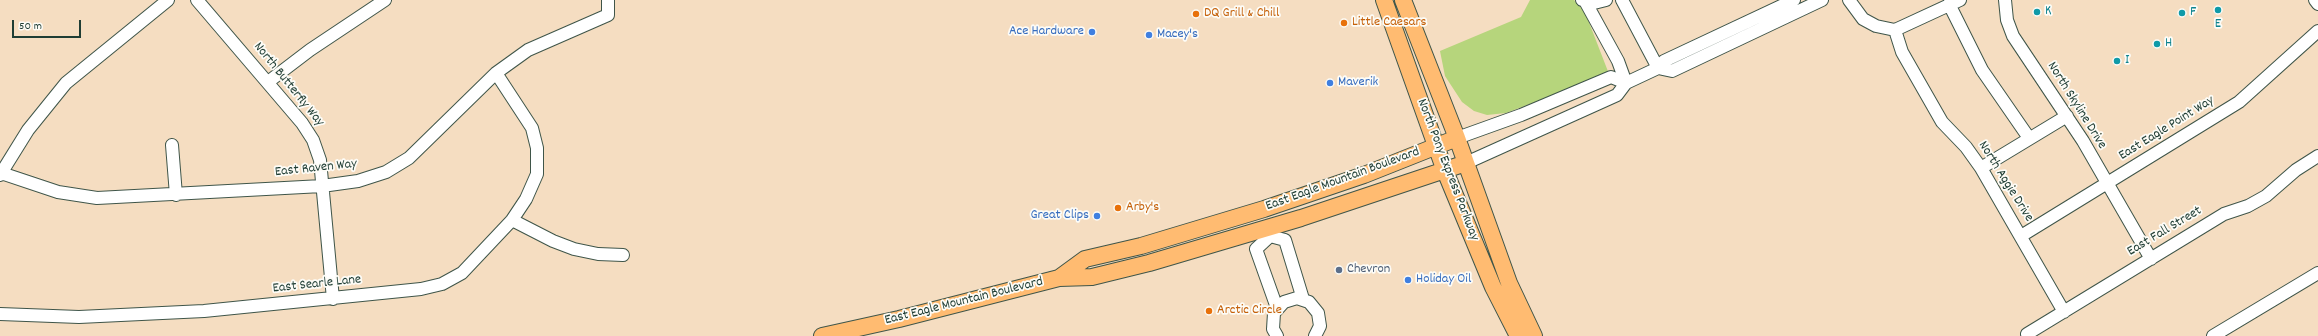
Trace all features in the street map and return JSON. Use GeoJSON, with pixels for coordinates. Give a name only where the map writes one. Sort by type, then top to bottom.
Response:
{"type":"FeatureCollection","features":[{"type":"Feature","properties":{"kind":"main road","name":"North Pony Express Parkway"},"geometry":{"type":"LineString","coordinates":[[1384,0],[1435,146],[1493,287],[1518,336]]}},
{"type":"Feature","properties":{"kind":"main road","name":"North Pony Express Parkway"},"geometry":{"type":"LineString","coordinates":[[1403,0],[1457,138],[1509,283],[1534,336]]}},
{"type":"Feature","properties":{"kind":"main road","name":"East Eagle Mountain Boulevard"},"geometry":{"type":"LineString","coordinates":[[1059,278],[1085,260],[1142,246],[1264,209],[1364,175],[1457,138]]}},
{"type":"Feature","properties":{"kind":"main road","name":"East Eagle Mountain Boulevard"},"geometry":{"type":"LineString","coordinates":[[822,336],[899,319],[1059,278],[1092,277],[1149,264],[1269,232],[1466,163]]}},
{"type":"Feature","properties":{"kind":"street"},"geometry":{"type":"LineString","coordinates":[[0,174],[28,130],[66,83],[168,0]]}},
{"type":"Feature","properties":{"kind":"street","name":"North Butterfly Way"},"geometry":{"type":"LineString","coordinates":[[197,0],[268,82],[313,140],[320,160],[333,299]]}},
{"type":"Feature","properties":{"kind":"street"},"geometry":{"type":"LineString","coordinates":[[268,82],[310,50],[385,0]]}},
{"type":"Feature","properties":{"kind":"street","name":"East Raven Way"},"geometry":{"type":"LineString","coordinates":[[0,174],[58,192],[97,198],[176,195],[322,186],[358,182],[386,172],[409,158],[496,73],[528,50],[608,15],[608,0]]}},
{"type":"Feature","properties":{"kind":"street"},"geometry":{"type":"LineString","coordinates":[[1584,1],[1594,3],[1606,0]]}},
{"type":"Feature","properties":{"kind":"street"},"geometry":{"type":"LineString","coordinates":[[1622,0],[1637,32],[1658,68]]}},
{"type":"Feature","properties":{"kind":"street","name":"East Eagle Mountain Boulevard"},"geometry":{"type":"LineString","coordinates":[[1466,163],[1616,95],[1626,83],[1658,68],[1664,61],[1794,0]]}},
{"type":"Feature","properties":{"kind":"street","name":"East Eagle Mountain Boulevard"},"geometry":{"type":"LineString","coordinates":[[1658,68],[1672,71],[1822,0]]}},
{"type":"Feature","properties":{"kind":"street"},"geometry":{"type":"LineString","coordinates":[[1849,0],[1863,19],[1876,26],[1895,30],[1954,2],[1982,70],[2029,138]]}},
{"type":"Feature","properties":{"kind":"street"},"geometry":{"type":"LineString","coordinates":[[2315,0],[2318,4]]}},
{"type":"Feature","properties":{"kind":"street"},"geometry":{"type":"LineString","coordinates":[[1584,1],[1618,61],[1626,83]]}},
{"type":"Feature","properties":{"kind":"street","name":"North Skyline Drive"},"geometry":{"type":"LineString","coordinates":[[2005,5],[2013,36],[2067,116],[2151,259]]}},
{"type":"Feature","properties":{"kind":"street","name":"North Aggie Drive"},"geometry":{"type":"LineString","coordinates":[[1895,30],[1902,52],[1942,122],[1966,147],[1981,168],[2064,312]]}},
{"type":"Feature","properties":{"kind":"street","name":"East Eagle Point Way"},"geometry":{"type":"LineString","coordinates":[[2021,236],[2239,102],[2318,31]]}},
{"type":"Feature","properties":{"kind":"street","name":"East Searle Lane"},"geometry":{"type":"LineString","coordinates":[[0,314],[87,317],[204,311],[422,289],[442,284],[462,273],[512,220],[526,199],[537,174],[537,148],[532,128],[496,73]]}},
{"type":"Feature","properties":{"kind":"street","name":"East Eagle Mountain Boulevard"},"geometry":{"type":"LineString","coordinates":[[1457,138],[1521,115],[1611,77],[1626,83]]}},
{"type":"Feature","properties":{"kind":"street"},"geometry":{"type":"LineString","coordinates":[[1981,168],[2067,116]]}},
{"type":"Feature","properties":{"kind":"street"},"geometry":{"type":"LineString","coordinates":[[172,145],[176,195]]}},
{"type":"Feature","properties":{"kind":"street","name":"East Fall Street"},"geometry":{"type":"LineString","coordinates":[[2027,334],[2224,214],[2248,206],[2266,196],[2296,170],[2318,156]]}},
{"type":"Feature","properties":{"kind":"street"},"geometry":{"type":"LineString","coordinates":[[1264,209],[1269,232],[1284,240],[1303,299]]}},
{"type":"Feature","properties":{"kind":"street"},"geometry":{"type":"LineString","coordinates":[[512,220],[553,241],[574,249],[598,254],[623,255]]}},
{"type":"Feature","properties":{"kind":"street"},"geometry":{"type":"LineString","coordinates":[[1269,232],[1256,249],[1277,308]]}},
{"type":"Feature","properties":{"kind":"street"},"geometry":{"type":"LineString","coordinates":[[2213,336],[2318,273]]}},
{"type":"Feature","properties":{"kind":"street"},"geometry":{"type":"LineString","coordinates":[[1277,336],[1272,321],[1277,308],[1290,299],[1303,299],[1309,302],[1318,313],[1320,326],[1315,336]]}},
{"type":"Feature","properties":{"kind":"green space"},"geometry":{"type":"Polygon","coordinates":[[[1530,0],[1574,0],[1585,12],[1609,74],[1506,113],[1487,115],[1474,111],[1462,102],[1445,76],[1440,51],[1521,17],[1530,0]]]}},
{"type":"Feature","properties":{"kind":"place","name":"E"},"geometry":{"type":"Point","coordinates":[2218,10]}},
{"type":"Feature","properties":{"kind":"place","name":"K"},"geometry":{"type":"Point","coordinates":[2037,12]}},
{"type":"Feature","properties":{"kind":"place","name":"F"},"geometry":{"type":"Point","coordinates":[2182,13]}},
{"type":"Feature","properties":{"kind":"place","name":"DQ Grill & Chill"},"geometry":{"type":"Point","coordinates":[1196,14]}},
{"type":"Feature","properties":{"kind":"place","name":"Little Caesars"},"geometry":{"type":"Point","coordinates":[1344,23]}},
{"type":"Feature","properties":{"kind":"place","name":"Ace Hardware"},"geometry":{"type":"Point","coordinates":[1092,32]}},
{"type":"Feature","properties":{"kind":"place","name":"Macey's"},"geometry":{"type":"Point","coordinates":[1149,35]}},
{"type":"Feature","properties":{"kind":"place","name":"H"},"geometry":{"type":"Point","coordinates":[2157,44]}},
{"type":"Feature","properties":{"kind":"place","name":"I"},"geometry":{"type":"Point","coordinates":[2117,61]}},
{"type":"Feature","properties":{"kind":"place","name":"Maverik"},"geometry":{"type":"Point","coordinates":[1330,83]}},
{"type":"Feature","properties":{"kind":"place","name":"Arby's"},"geometry":{"type":"Point","coordinates":[1118,208]}},
{"type":"Feature","properties":{"kind":"place","name":"Great Clips"},"geometry":{"type":"Point","coordinates":[1097,216]}},
{"type":"Feature","properties":{"kind":"place","name":"Chevron"},"geometry":{"type":"Point","coordinates":[1339,270]}},
{"type":"Feature","properties":{"kind":"place","name":"Holiday Oil"},"geometry":{"type":"Point","coordinates":[1408,280]}},
{"type":"Feature","properties":{"kind":"place","name":"Arctic Circle"},"geometry":{"type":"Point","coordinates":[1209,311]}}]}
